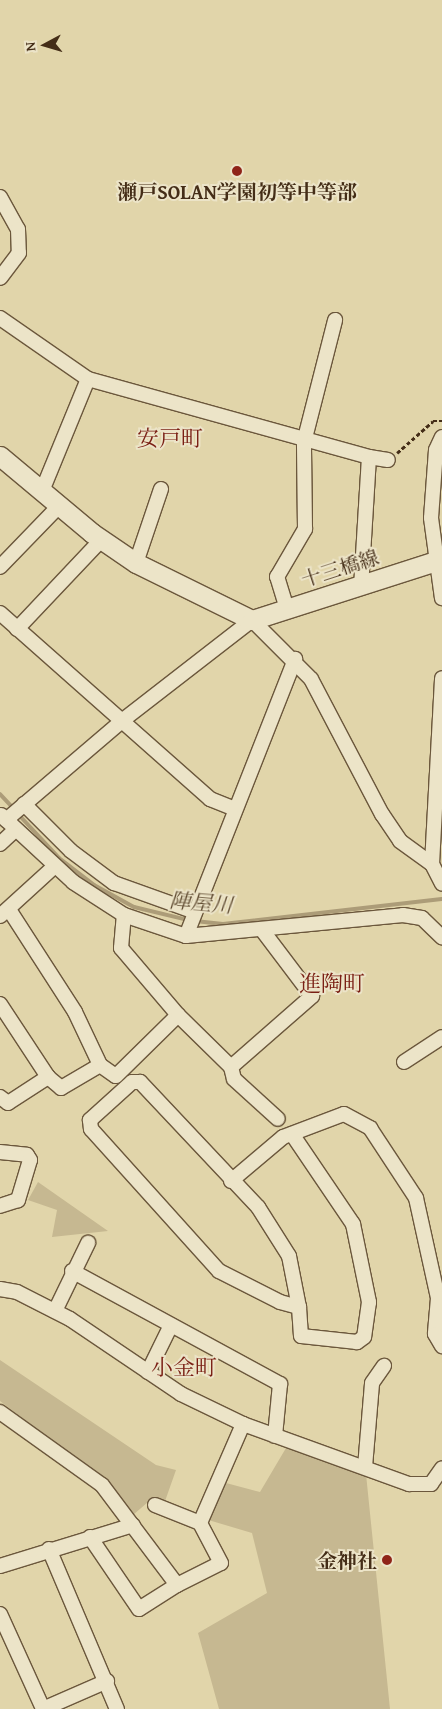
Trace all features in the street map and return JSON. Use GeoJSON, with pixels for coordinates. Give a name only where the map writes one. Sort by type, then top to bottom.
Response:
{"type":"FeatureCollection","features":[{"type":"Feature","properties":{"kind":"street"},"geometry":{"type":"LineString","coordinates":[[0,197],[18,229],[19,253],[0,278]]}},
{"type":"Feature","properties":{"kind":"street"},"geometry":{"type":"LineString","coordinates":[[0,318],[88,379],[304,442],[388,460]]}},
{"type":"Feature","properties":{"kind":"street"},"geometry":{"type":"LineString","coordinates":[[288,608],[277,577],[305,529],[304,442],[335,320]]}},
{"type":"Feature","properties":{"kind":"street"},"geometry":{"type":"LineString","coordinates":[[42,491],[88,379]]}},
{"type":"Feature","properties":{"kind":"street"},"geometry":{"type":"LineString","coordinates":[[442,437],[436,450],[431,518],[439,559],[442,598]]}},
{"type":"Feature","properties":{"kind":"street"},"geometry":{"type":"LineString","coordinates":[[0,456],[102,539],[136,562],[252,620],[295,659],[311,678],[400,841],[436,859]]}},
{"type":"Feature","properties":{"kind":"street"},"geometry":{"type":"LineString","coordinates":[[361,586],[369,457]]}},
{"type":"Feature","properties":{"kind":"street"},"geometry":{"type":"LineString","coordinates":[[136,562],[161,489]]}},
{"type":"Feature","properties":{"kind":"street"},"geometry":{"type":"LineString","coordinates":[[0,568],[60,505]]}},
{"type":"Feature","properties":{"kind":"street"},"geometry":{"type":"LineString","coordinates":[[18,628],[102,539]]}},
{"type":"Feature","properties":{"kind":"street","name":"十三橋線"},"geometry":{"type":"LineString","coordinates":[[252,620],[439,559]]}},
{"type":"Feature","properties":{"kind":"street"},"geometry":{"type":"LineString","coordinates":[[0,613],[210,799],[234,809]]}},
{"type":"Feature","properties":{"kind":"street"},"geometry":{"type":"LineString","coordinates":[[0,844],[13,815],[123,720],[252,620]]}},
{"type":"Feature","properties":{"kind":"street"},"geometry":{"type":"LineString","coordinates":[[187,933],[234,809],[295,659]]}},
{"type":"Feature","properties":{"kind":"street"},"geometry":{"type":"LineString","coordinates":[[442,678],[442,733],[436,859],[442,884]]}},
{"type":"Feature","properties":{"kind":"street"},"geometry":{"type":"LineString","coordinates":[[13,815],[55,866],[124,915],[187,933],[262,930],[403,915],[422,918],[442,937]]}},
{"type":"Feature","properties":{"kind":"street"},"geometry":{"type":"LineString","coordinates":[[13,815],[71,851],[114,883],[194,914]]}},
{"type":"Feature","properties":{"kind":"street"},"geometry":{"type":"LineString","coordinates":[[55,866],[5,913],[75,1012],[100,1065],[116,1076],[178,1015]]}},
{"type":"Feature","properties":{"kind":"street"},"geometry":{"type":"LineString","coordinates":[[124,915],[120,948],[178,1015],[231,1067],[234,1078],[278,1119]]}},
{"type":"Feature","properties":{"kind":"street"},"geometry":{"type":"LineString","coordinates":[[231,1067],[312,996],[262,930]]}},
{"type":"Feature","properties":{"kind":"street"},"geometry":{"type":"LineString","coordinates":[[0,1004],[48,1077],[61,1088],[100,1065]]}},
{"type":"Feature","properties":{"kind":"street"},"geometry":{"type":"LineString","coordinates":[[404,1062],[442,1037]]}},
{"type":"Feature","properties":{"kind":"street"},"geometry":{"type":"LineString","coordinates":[[0,1097],[8,1103],[48,1077]]}},
{"type":"Feature","properties":{"kind":"street"},"geometry":{"type":"LineString","coordinates":[[292,1134],[353,1224],[369,1302],[364,1337],[357,1342],[301,1336],[298,1306],[289,1256],[258,1207],[140,1082],[132,1082],[90,1120],[91,1129],[219,1271],[280,1302],[298,1306]]}},
{"type":"Feature","properties":{"kind":"street"},"geometry":{"type":"LineString","coordinates":[[231,1180],[292,1134],[344,1114],[370,1128],[416,1198],[438,1298],[435,1334],[442,1346]]}},
{"type":"Feature","properties":{"kind":"street"},"geometry":{"type":"LineString","coordinates":[[0,1152],[27,1155],[30,1160],[18,1200],[0,1206]]}},
{"type":"Feature","properties":{"kind":"street"},"geometry":{"type":"LineString","coordinates":[[55,1311],[72,1271],[88,1243]]}},
{"type":"Feature","properties":{"kind":"street"},"geometry":{"type":"LineString","coordinates":[[72,1271],[280,1384],[275,1436]]}},
{"type":"Feature","properties":{"kind":"street"},"geometry":{"type":"LineString","coordinates":[[0,1289],[17,1292],[55,1311],[181,1394],[243,1424],[419,1486],[431,1484],[442,1468]]}},
{"type":"Feature","properties":{"kind":"street"},"geometry":{"type":"LineString","coordinates":[[148,1372],[171,1325]]}},
{"type":"Feature","properties":{"kind":"street"},"geometry":{"type":"LineString","coordinates":[[365,1467],[372,1383],[384,1366]]}},
{"type":"Feature","properties":{"kind":"street"},"geometry":{"type":"LineString","coordinates":[[0,1412],[102,1485],[178,1585]]}},
{"type":"Feature","properties":{"kind":"street"},"geometry":{"type":"LineString","coordinates":[[200,1523],[243,1424]]}},
{"type":"Feature","properties":{"kind":"street"},"geometry":{"type":"LineString","coordinates":[[90,1537],[139,1608],[221,1563],[200,1523],[155,1504]]}},
{"type":"Feature","properties":{"kind":"street"},"geometry":{"type":"LineString","coordinates":[[0,1566],[48,1549],[133,1525]]}},
{"type":"Feature","properties":{"kind":"street"},"geometry":{"type":"LineString","coordinates":[[48,1549],[107,1681],[117,1709]]}},
{"type":"Feature","properties":{"kind":"street"},"geometry":{"type":"LineString","coordinates":[[0,1614],[3,1629],[43,1709],[107,1681]]}},
{"type":"Feature","properties":{"kind":"path"},"geometry":{"type":"LineString","coordinates":[[388,460],[433,421],[442,421]]}},
{"type":"Feature","properties":{"kind":"shaded area"},"geometry":{"type":"Polygon","coordinates":[[[38,1182],[108,1231],[52,1237],[57,1210],[28,1200],[38,1182]]]}},
{"type":"Feature","properties":{"kind":"shaded area"},"geometry":{"type":"Polygon","coordinates":[[[0,1360],[156,1465],[176,1470],[164,1504],[210,1517],[226,1483],[260,1492],[286,1448],[366,1474],[390,1709],[219,1709],[198,1633],[267,1593],[252,1533],[148,1502],[133,1515],[103,1480],[0,1401],[0,1360]]]}},
{"type":"Feature","properties":{"kind":"waterway","name":"陣屋川"},"geometry":{"type":"LineString","coordinates":[[0,794],[14,809]]}},
{"type":"Feature","properties":{"kind":"waterway","name":"陣屋川"},"geometry":{"type":"LineString","coordinates":[[18,814],[59,858],[94,885],[134,907],[188,920]]}},
{"type":"Feature","properties":{"kind":"waterway","name":"陣屋川"},"geometry":{"type":"LineString","coordinates":[[195,921],[223,924],[442,899]]}},
{"type":"Feature","properties":{"kind":"place","name":"瀬戸SOLAN学園初等中等部"},"geometry":{"type":"Point","coordinates":[237,171]}},
{"type":"Feature","properties":{"kind":"place","name":"金神社"},"geometry":{"type":"Point","coordinates":[387,1560]}},
{"type":"Feature","properties":{"kind":"district","name":"安戸町"},"geometry":{"type":"Point","coordinates":[170,439]}},
{"type":"Feature","properties":{"kind":"district","name":"進陶町"},"geometry":{"type":"Point","coordinates":[332,984]}},
{"type":"Feature","properties":{"kind":"district","name":"小金町"},"geometry":{"type":"Point","coordinates":[184,1368]}}]}
